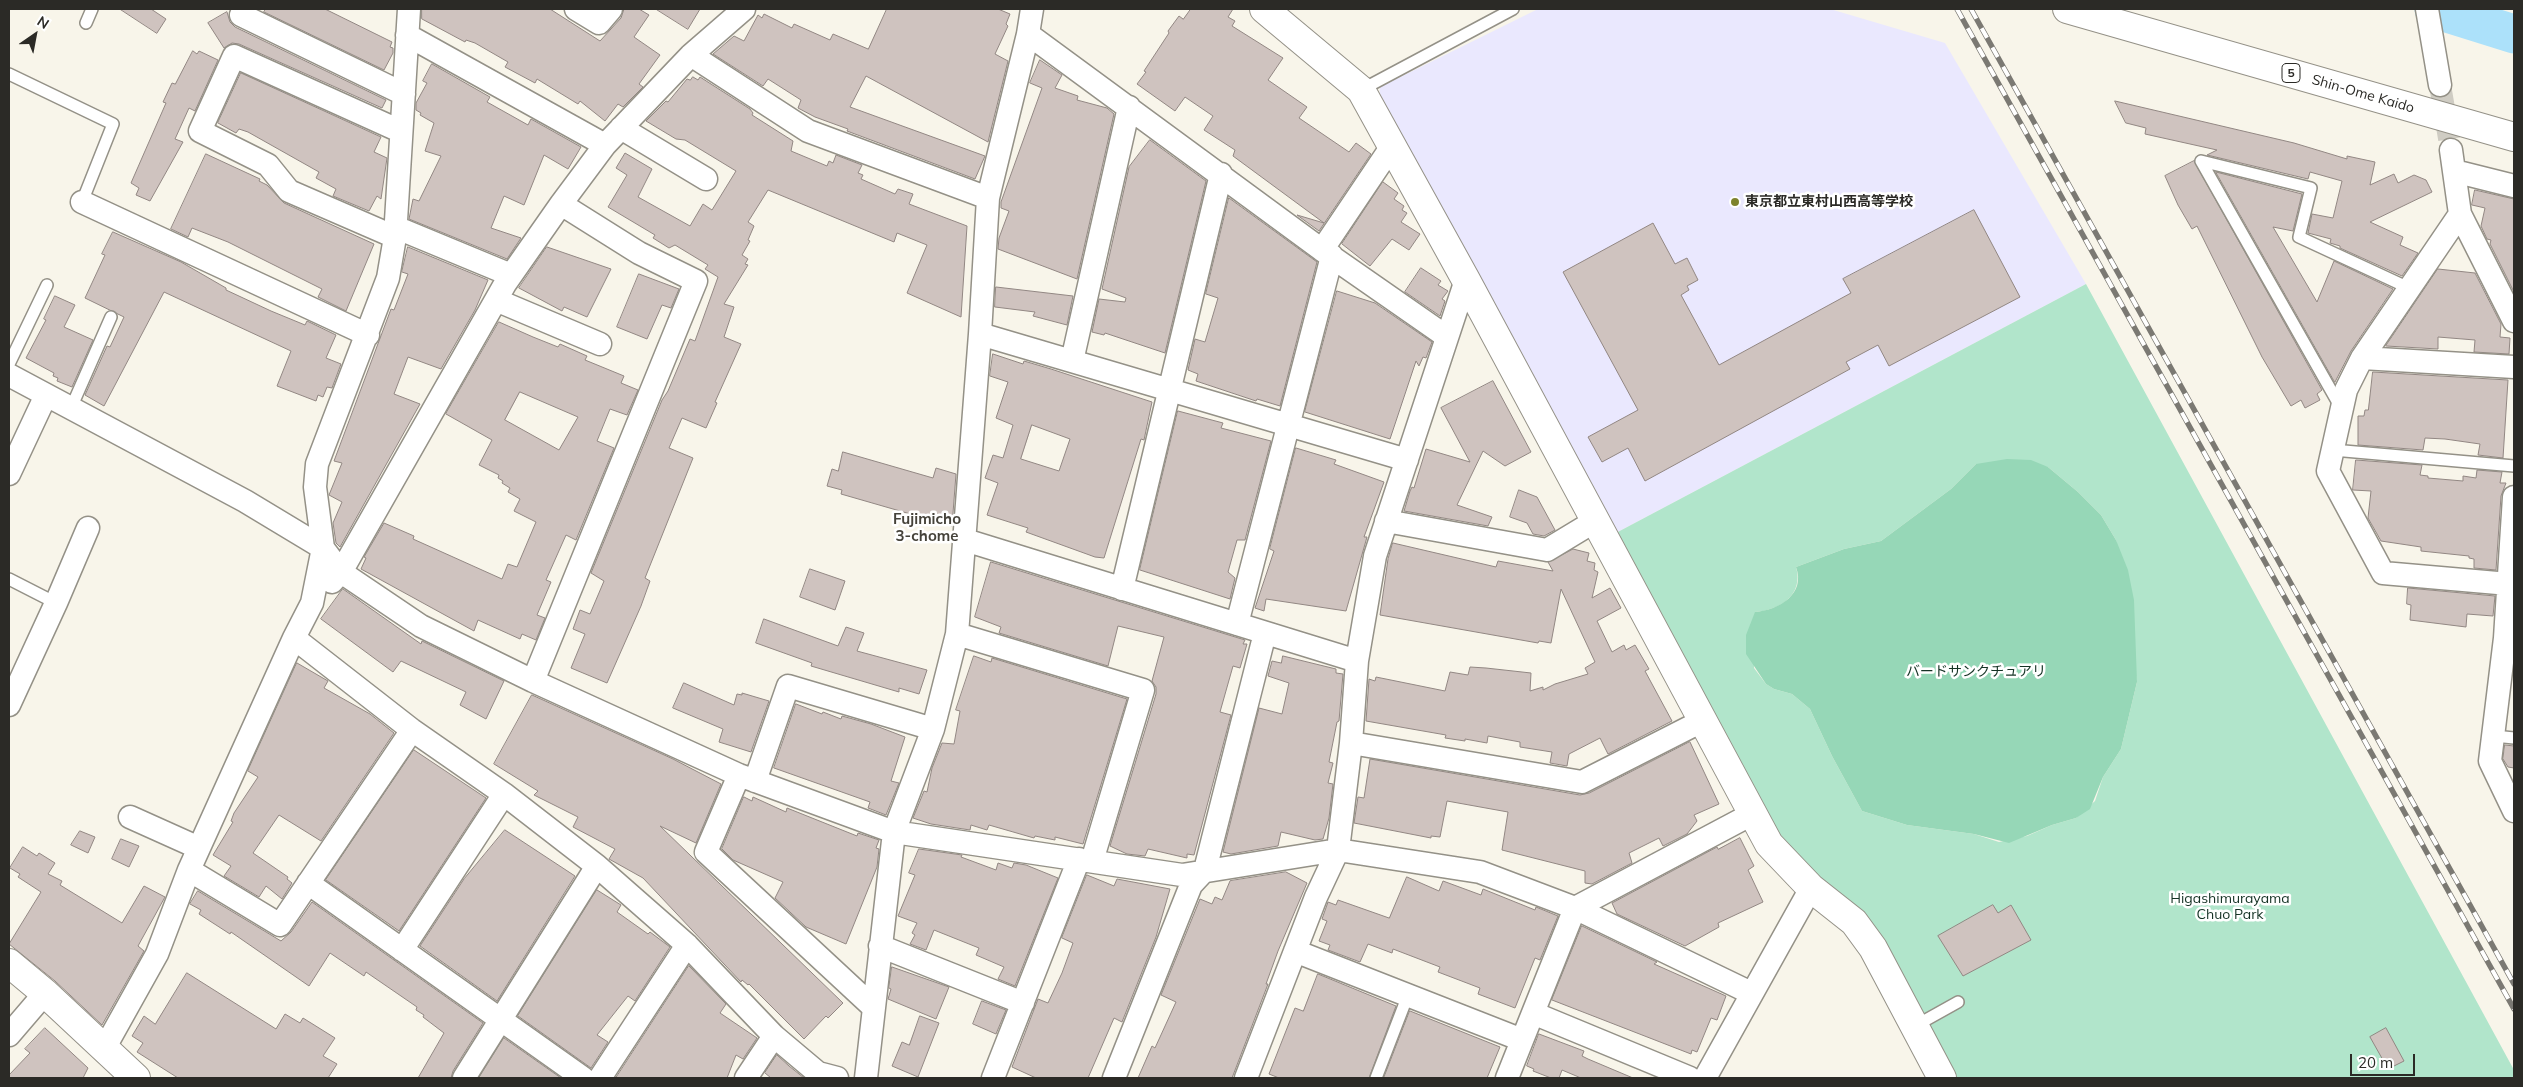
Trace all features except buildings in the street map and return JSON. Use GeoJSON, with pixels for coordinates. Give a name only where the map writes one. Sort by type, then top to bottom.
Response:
{"type":"FeatureCollection","features":[{"type":"Feature","properties":{"kind":"street"},"geometry":{"type":"LineString","coordinates":[[312,603],[323,548],[315,487],[317,464],[388,278],[395,232],[409,9]]}},
{"type":"Feature","properties":{"kind":"street"},"geometry":{"type":"LineString","coordinates":[[576,9],[600,23],[610,9]]}},
{"type":"Feature","properties":{"kind":"street"},"geometry":{"type":"LineString","coordinates":[[866,1078],[894,832],[933,729],[957,634],[980,334],[988,198],[1028,34],[1031,9]]}},
{"type":"Feature","properties":{"kind":"street"},"geometry":{"type":"LineString","coordinates":[[1264,9],[1361,90],[1466,280],[1752,814],[1770,844],[1811,888],[1854,922],[1873,948],[1942,1078]]}},
{"type":"Feature","properties":{"kind":"street","name":"Shin-Ome Kaido"},"geometry":{"type":"LineString","coordinates":[[2067,9],[2514,137]]}},
{"type":"Feature","properties":{"kind":"street"},"geometry":{"type":"LineString","coordinates":[[2427,9],[2440,85]]}},
{"type":"Feature","properties":{"kind":"street"},"geometry":{"type":"LineString","coordinates":[[104,1049],[157,954],[189,870],[294,638],[312,603],[341,572],[511,275],[604,145],[735,11]]}},
{"type":"Feature","properties":{"kind":"street"},"geometry":{"type":"LineString","coordinates":[[241,15],[404,94]]}},
{"type":"Feature","properties":{"kind":"street"},"geometry":{"type":"LineString","coordinates":[[1028,34],[1327,253],[1447,337]]}},
{"type":"Feature","properties":{"kind":"street"},"geometry":{"type":"LineString","coordinates":[[407,35],[604,145]]}},
{"type":"Feature","properties":{"kind":"street"},"geometry":{"type":"LineString","coordinates":[[691,55],[808,131],[988,198]]}},
{"type":"Feature","properties":{"kind":"street"},"geometry":{"type":"LineString","coordinates":[[400,131],[234,56],[200,132],[268,165],[289,191],[511,275]]}},
{"type":"Feature","properties":{"kind":"street"},"geometry":{"type":"LineString","coordinates":[[1072,361],[1129,107]]}},
{"type":"Feature","properties":{"kind":"street"},"geometry":{"type":"LineString","coordinates":[[621,128],[706,179]]}},
{"type":"Feature","properties":{"kind":"street"},"geometry":{"type":"LineString","coordinates":[[1238,624],[1290,425],[1327,253],[1392,146]]}},
{"type":"Feature","properties":{"kind":"street"},"geometry":{"type":"LineString","coordinates":[[2514,186],[2453,161],[2460,214],[2514,321]]}},
{"type":"Feature","properties":{"kind":"street"},"geometry":{"type":"LineString","coordinates":[[1122,589],[1221,174]]}},
{"type":"Feature","properties":{"kind":"street"},"geometry":{"type":"LineString","coordinates":[[82,202],[368,334]]}},
{"type":"Feature","properties":{"kind":"street"},"geometry":{"type":"LineString","coordinates":[[532,681],[696,281],[639,253],[561,204]]}},
{"type":"Feature","properties":{"kind":"street"},"geometry":{"type":"LineString","coordinates":[[2460,214],[2362,358],[2346,390],[2328,471],[2383,573],[2509,584]]}},
{"type":"Feature","properties":{"kind":"street"},"geometry":{"type":"LineString","coordinates":[[1246,1078],[1295,951],[1338,850],[1351,743],[1358,661],[1375,556],[1466,280]]}},
{"type":"Feature","properties":{"kind":"street"},"geometry":{"type":"LineString","coordinates":[[496,300],[600,344]]}},
{"type":"Feature","properties":{"kind":"street"},"geometry":{"type":"LineString","coordinates":[[980,334],[1407,460]]}},
{"type":"Feature","properties":{"kind":"street"},"geometry":{"type":"LineString","coordinates":[[2362,358],[2514,367]]}},
{"type":"Feature","properties":{"kind":"street"},"geometry":{"type":"LineString","coordinates":[[9,375],[245,501],[323,548],[341,572],[421,626],[532,681],[747,778],[894,832],[1182,875],[1338,850],[1480,872],[1574,908],[1751,994]]}},
{"type":"Feature","properties":{"kind":"street"},"geometry":{"type":"LineString","coordinates":[[9,474],[46,395]]}},
{"type":"Feature","properties":{"kind":"street"},"geometry":{"type":"LineString","coordinates":[[2514,497],[2504,737],[2490,761],[2514,811]]}},
{"type":"Feature","properties":{"kind":"street"},"geometry":{"type":"LineString","coordinates":[[1386,521],[1547,550],[1596,521]]}},
{"type":"Feature","properties":{"kind":"street"},"geometry":{"type":"LineString","coordinates":[[9,705],[14,679],[56,602],[88,528]]}},
{"type":"Feature","properties":{"kind":"street"},"geometry":{"type":"LineString","coordinates":[[965,540],[1358,661]]}},
{"type":"Feature","properties":{"kind":"street"},"geometry":{"type":"LineString","coordinates":[[1114,1078],[1191,885],[1205,870],[1265,633]]}},
{"type":"Feature","properties":{"kind":"street"},"geometry":{"type":"LineString","coordinates":[[957,634],[1143,690],[1086,860],[1023,1003],[993,1078]]}},
{"type":"Feature","properties":{"kind":"street"},"geometry":{"type":"LineString","coordinates":[[294,638],[412,730],[504,794],[597,866],[687,945],[774,1036],[818,1074],[837,1078]]}},
{"type":"Feature","properties":{"kind":"street"},"geometry":{"type":"LineString","coordinates":[[874,1007],[706,852],[747,778],[788,686],[933,729]]}},
{"type":"Feature","properties":{"kind":"street"},"geometry":{"type":"LineString","coordinates":[[1351,743],[1582,782],[1702,721]]}},
{"type":"Feature","properties":{"kind":"street"},"geometry":{"type":"LineString","coordinates":[[189,870],[280,925],[412,730]]}},
{"type":"Feature","properties":{"kind":"street"},"geometry":{"type":"LineString","coordinates":[[402,950],[504,794]]}},
{"type":"Feature","properties":{"kind":"street"},"geometry":{"type":"LineString","coordinates":[[1507,1078],[1574,908],[1752,814]]}},
{"type":"Feature","properties":{"kind":"street"},"geometry":{"type":"LineString","coordinates":[[130,817],[199,848]]}},
{"type":"Feature","properties":{"kind":"street"},"geometry":{"type":"LineString","coordinates":[[464,1078],[597,866]]}},
{"type":"Feature","properties":{"kind":"street"},"geometry":{"type":"LineString","coordinates":[[308,884],[583,1078]]}},
{"type":"Feature","properties":{"kind":"street"},"geometry":{"type":"LineString","coordinates":[[1706,1078],[1811,888]]}},
{"type":"Feature","properties":{"kind":"street"},"geometry":{"type":"LineString","coordinates":[[600,1078],[687,945]]}},
{"type":"Feature","properties":{"kind":"street"},"geometry":{"type":"LineString","coordinates":[[880,946],[1023,1003]]}},
{"type":"Feature","properties":{"kind":"street"},"geometry":{"type":"LineString","coordinates":[[1295,951],[1522,1040]]}},
{"type":"Feature","properties":{"kind":"street"},"geometry":{"type":"LineString","coordinates":[[9,963],[45,993],[136,1078]]}},
{"type":"Feature","properties":{"kind":"street"},"geometry":{"type":"LineString","coordinates":[[9,1035],[45,993]]}},
{"type":"Feature","properties":{"kind":"street"},"geometry":{"type":"LineString","coordinates":[[1533,1012],[1690,1078]]}},
{"type":"Feature","properties":{"kind":"street"},"geometry":{"type":"LineString","coordinates":[[746,1078],[774,1036]]}},
{"type":"Feature","properties":{"kind":"lane"},"geometry":{"type":"LineString","coordinates":[[86,23],[92,9]]}},
{"type":"Feature","properties":{"kind":"lane"},"geometry":{"type":"LineString","coordinates":[[1361,90],[1513,9]]}},
{"type":"Feature","properties":{"kind":"lane"},"geometry":{"type":"LineString","coordinates":[[9,74],[113,124],[82,202]]}},
{"type":"Feature","properties":{"kind":"lane"},"geometry":{"type":"LineString","coordinates":[[2342,410],[2201,161],[2311,188],[2299,237],[2409,288]]}},
{"type":"Feature","properties":{"kind":"lane"},"geometry":{"type":"LineString","coordinates":[[9,364],[47,285]]}},
{"type":"Feature","properties":{"kind":"lane"},"geometry":{"type":"LineString","coordinates":[[71,408],[111,317]]}},
{"type":"Feature","properties":{"kind":"lane"},"geometry":{"type":"LineString","coordinates":[[2332,450],[2514,466]]}},
{"type":"Feature","properties":{"kind":"lane"},"geometry":{"type":"LineString","coordinates":[[9,580],[56,602]]}},
{"type":"Feature","properties":{"kind":"lane"},"geometry":{"type":"LineString","coordinates":[[1376,1078],[1408,995]]}},
{"type":"Feature","properties":{"kind":"lane"},"geometry":{"type":"LineString","coordinates":[[1915,1026],[1958,1002]]}},
{"type":"Feature","properties":{"kind":"shaded area","name":"東京都立東村山西高等学校"},"geometry":{"type":"Polygon","coordinates":[[[1538,9],[1830,9],[1945,43],[2086,284],[1614,534],[1379,100],[1380,87],[1538,9]]]}},
{"type":"Feature","properties":{"kind":"green space","name":"Higashimurayama Chuo Park"},"geometry":{"type":"Polygon","coordinates":[[[2086,284],[2514,1070],[2514,1078],[1953,1078],[1891,959],[1775,841],[1614,534],[2086,284]],[[1976,464],[1951,489],[1881,541],[1844,549],[1796,567],[1798,577],[1796,586],[1788,599],[1773,608],[1755,612],[1754,668],[1766,684],[1774,689],[1792,694],[1810,709],[1832,756],[1862,811],[1907,825],[1974,834],[1999,842],[2027,836],[2052,825],[2076,818],[2095,801],[2103,777],[2121,749],[2137,682],[2116,540],[2101,515],[2078,492],[2048,467],[1976,464]]]}},
{"type":"Feature","properties":{"kind":"green space","name":"バードサンクチュアリ"},"geometry":{"type":"Polygon","coordinates":[[[2007,459],[2031,460],[2048,467],[2078,492],[2101,515],[2116,540],[2128,570],[2134,600],[2137,682],[2121,749],[2103,777],[2090,809],[2076,818],[2052,825],[2009,843],[1974,834],[1907,825],[1862,811],[1832,756],[1810,709],[1792,694],[1774,689],[1766,684],[1746,654],[1746,635],[1755,612],[1773,608],[1794,593],[1798,577],[1796,567],[1844,549],[1881,541],[1951,489],[1976,464],[2007,459]]]}},
{"type":"Feature","properties":{"kind":"waterway"},"geometry":{"type":"LineString","coordinates":[[2434,9],[2514,34]]}},
{"type":"Feature","properties":{"kind":"tunnel"},"geometry":{"type":"LineString","coordinates":[[2440,85],[2451,150]]}},
{"type":"Feature","properties":{"kind":"railway"},"geometry":{"type":"LineString","coordinates":[[1957,9],[2514,1009]]}},
{"type":"Feature","properties":{"kind":"railway"},"geometry":{"type":"LineString","coordinates":[[1971,9],[2514,984]]}},
{"type":"Feature","properties":{"kind":"place","name":"東京都立東村山西高等学校"},"geometry":{"type":"Point","coordinates":[1735,202]}},
{"type":"Feature","properties":{"kind":"district","name":"Fujimicho 3-chome"},"geometry":{"type":"Point","coordinates":[927,528]}}]}
